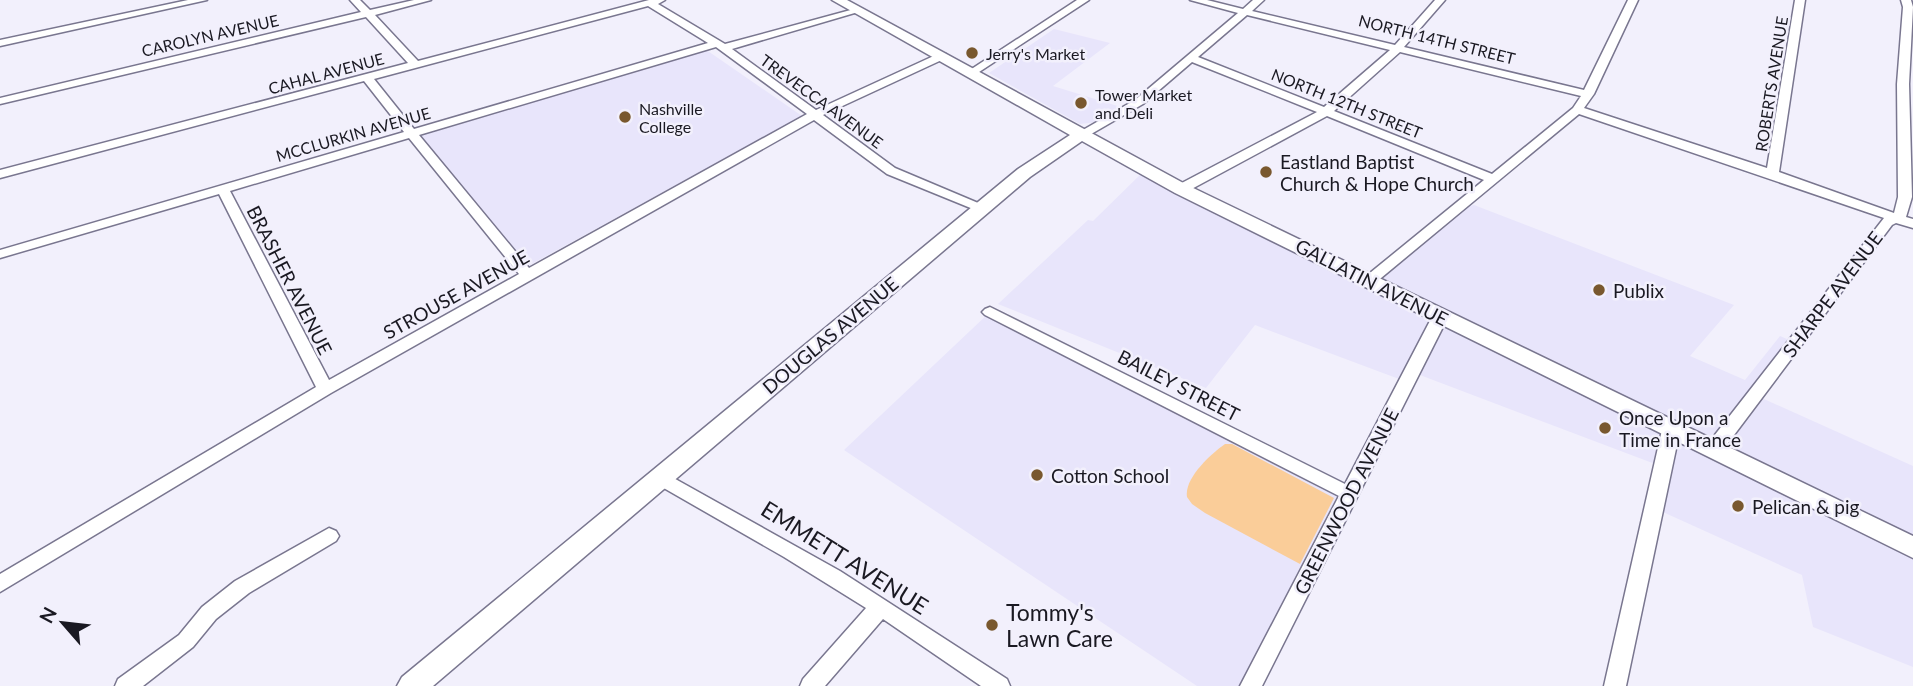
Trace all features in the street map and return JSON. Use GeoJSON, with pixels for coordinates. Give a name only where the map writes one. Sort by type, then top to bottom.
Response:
{"type":"FeatureCollection","features":[{"type":"Feature","properties":{"kind":"main road","name":"GALLATIN AVENUE"},"geometry":{"type":"LineString","coordinates":[[850,4],[1181,189],[1913,548]]}},
{"type":"Feature","properties":{"kind":"main road","name":"DOUGLAS AVENUE"},"geometry":{"type":"LineString","coordinates":[[412,686],[1024,173],[1083,134]]}},
{"type":"Feature","properties":{"kind":"street"},"geometry":{"type":"LineString","coordinates":[[0,43],[202,0]]}},
{"type":"Feature","properties":{"kind":"street"},"geometry":{"type":"LineString","coordinates":[[355,0],[416,65]]}},
{"type":"Feature","properties":{"kind":"street","name":"CAROLYN AVENUE"},"geometry":{"type":"LineString","coordinates":[[0,101],[426,0]]}},
{"type":"Feature","properties":{"kind":"street"},"geometry":{"type":"LineString","coordinates":[[972,72],[1084,0]]}},
{"type":"Feature","properties":{"kind":"street","name":"NORTH 14TH STREET"},"geometry":{"type":"LineString","coordinates":[[1195,0],[1588,94]]}},
{"type":"Feature","properties":{"kind":"street","name":"DOUGLAS AVENUE"},"geometry":{"type":"LineString","coordinates":[[1083,134],[1139,102],[1259,0]]}},
{"type":"Feature","properties":{"kind":"street"},"geometry":{"type":"LineString","coordinates":[[1181,189],[1326,112],[1398,48],[1440,0]]}},
{"type":"Feature","properties":{"kind":"street"},"geometry":{"type":"LineString","coordinates":[[1370,280],[1577,110],[1588,94],[1633,0]]}},
{"type":"Feature","properties":{"kind":"street","name":"ROBERTS AVENUE"},"geometry":{"type":"LineString","coordinates":[[1772,174],[1800,0]]}},
{"type":"Feature","properties":{"kind":"street","name":"SHARPE AVENUE"},"geometry":{"type":"LineString","coordinates":[[1713,450],[1887,222],[1902,214],[1905,197],[1908,59],[1906,0]]}},
{"type":"Feature","properties":{"kind":"street","name":"TREVECCA AVENUE"},"geometry":{"type":"LineString","coordinates":[[655,1],[891,171],[983,208]]}},
{"type":"Feature","properties":{"kind":"street","name":"CAHAL AVENUE"},"geometry":{"type":"LineString","coordinates":[[0,174],[655,1]]}},
{"type":"Feature","properties":{"kind":"street","name":"MCCLURKIN AVENUE"},"geometry":{"type":"LineString","coordinates":[[0,254],[720,46],[850,4]]}},
{"type":"Feature","properties":{"kind":"street","name":"STROUSE AVENUE"},"geometry":{"type":"LineString","coordinates":[[0,584],[325,389],[814,115],[942,56]]}},
{"type":"Feature","properties":{"kind":"street","name":"NORTH 12TH STREET"},"geometry":{"type":"LineString","coordinates":[[1191,58],[1491,178]]}},
{"type":"Feature","properties":{"kind":"street"},"geometry":{"type":"LineString","coordinates":[[367,78],[528,276]]}},
{"type":"Feature","properties":{"kind":"street"},"geometry":{"type":"LineString","coordinates":[[1577,110],[1913,224]]}},
{"type":"Feature","properties":{"kind":"street","name":"BRASHER AVENUE"},"geometry":{"type":"LineString","coordinates":[[222,188],[325,389]]}},
{"type":"Feature","properties":{"kind":"street","name":"BAILEY STREET"},"geometry":{"type":"LineString","coordinates":[[990,312],[1350,494]]}},
{"type":"Feature","properties":{"kind":"street","name":"GREENWOOD AVENUE"},"geometry":{"type":"LineString","coordinates":[[1251,686],[1440,317]]}},
{"type":"Feature","properties":{"kind":"street"},"geometry":{"type":"LineString","coordinates":[[1615,686],[1671,430]]}},
{"type":"Feature","properties":{"kind":"street","name":"EMMETT AVENUE"},"geometry":{"type":"LineString","coordinates":[[661,478],[758,532],[880,607],[999,686]]}},
{"type":"Feature","properties":{"kind":"street"},"geometry":{"type":"LineString","coordinates":[[126,686],[186,641],[209,613],[242,587],[329,536]]}},
{"type":"Feature","properties":{"kind":"street"},"geometry":{"type":"LineString","coordinates":[[811,686],[880,607]]}},
{"type":"Feature","properties":{"kind":"shaded area"},"geometry":{"type":"Polygon","coordinates":[[[1054,29],[1110,43],[1053,86],[1124,108],[1097,122],[1080,124],[989,73],[1054,29]]]}},
{"type":"Feature","properties":{"kind":"shaded area"},"geometry":{"type":"Polygon","coordinates":[[[705,49],[802,116],[528,266],[419,133],[705,49]]]}},
{"type":"Feature","properties":{"kind":"shaded area"},"geometry":{"type":"Polygon","coordinates":[[[1146,169],[1369,280],[1467,207],[1474,205],[1734,305],[1690,356],[1745,380],[1780,336],[1796,343],[1755,395],[1913,466],[1913,667],[1813,627],[1802,575],[1654,508],[1663,467],[1412,372],[1407,382],[1255,325],[1206,388],[998,304],[1088,220],[1093,221],[1146,169]]]}},
{"type":"Feature","properties":{"kind":"shaded area"},"geometry":{"type":"Polygon","coordinates":[[[990,312],[1350,494],[1251,686],[1197,686],[844,450],[990,312]]]}},
{"type":"Feature","properties":{"kind":"shaded area"},"geometry":{"type":"Polygon","coordinates":[[[1225,444],[1232,444],[1334,498],[1300,564],[1205,513],[1187,497],[1187,490],[1194,475],[1206,460],[1225,444]]]}},
{"type":"Feature","properties":{"kind":"place","name":"Jerry's Market"},"geometry":{"type":"Point","coordinates":[972,53]}},
{"type":"Feature","properties":{"kind":"place","name":"Tower Market and Deli"},"geometry":{"type":"Point","coordinates":[1081,103]}},
{"type":"Feature","properties":{"kind":"place","name":"Nashville College"},"geometry":{"type":"Point","coordinates":[625,117]}},
{"type":"Feature","properties":{"kind":"place","name":"Eastland Baptist Church & Hope Church"},"geometry":{"type":"Point","coordinates":[1266,172]}},
{"type":"Feature","properties":{"kind":"place","name":"Publix"},"geometry":{"type":"Point","coordinates":[1599,290]}},
{"type":"Feature","properties":{"kind":"place","name":"Once Upon a Time in France"},"geometry":{"type":"Point","coordinates":[1605,428]}},
{"type":"Feature","properties":{"kind":"place","name":"Cotton School"},"geometry":{"type":"Point","coordinates":[1037,475]}},
{"type":"Feature","properties":{"kind":"place","name":"Pelican & pig"},"geometry":{"type":"Point","coordinates":[1738,506]}},
{"type":"Feature","properties":{"kind":"place","name":"Tommy's Lawn Care"},"geometry":{"type":"Point","coordinates":[992,625]}}]}
